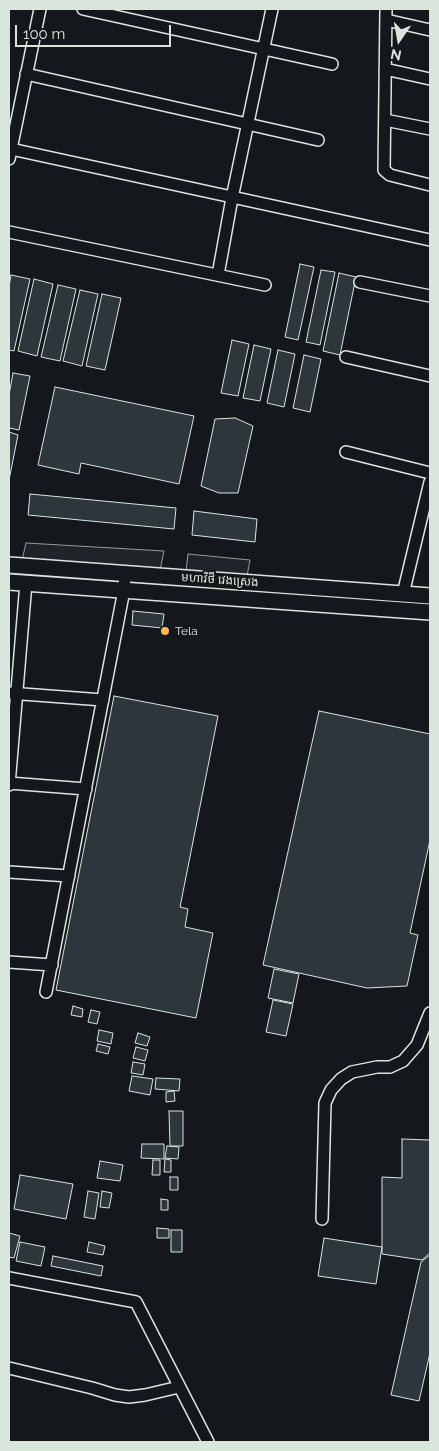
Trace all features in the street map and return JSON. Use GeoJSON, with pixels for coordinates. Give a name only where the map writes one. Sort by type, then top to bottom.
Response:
{"type":"FeatureCollection","features":[{"type":"Feature","properties":{"kind":"main road","name":"មហាវិថី វេងស្រេង"},"geometry":{"type":"LineString","coordinates":[[9,565],[430,596]]}},
{"type":"Feature","properties":{"kind":"main road","name":"មហាវិថី វេងស្រេង"},"geometry":{"type":"LineString","coordinates":[[9,582],[430,612]]}},
{"type":"Feature","properties":{"kind":"main road"},"geometry":{"type":"LineString","coordinates":[[300,603],[301,586]]}},
{"type":"Feature","properties":{"kind":"street"},"geometry":{"type":"LineString","coordinates":[[40,9],[10,154],[430,240]]}},
{"type":"Feature","properties":{"kind":"street"},"geometry":{"type":"LineString","coordinates":[[83,9],[332,64]]}},
{"type":"Feature","properties":{"kind":"street"},"geometry":{"type":"LineString","coordinates":[[218,275],[247,124],[272,9]]}},
{"type":"Feature","properties":{"kind":"street"},"geometry":{"type":"LineString","coordinates":[[430,30],[386,14],[384,170],[390,175],[430,184]]}},
{"type":"Feature","properties":{"kind":"street"},"geometry":{"type":"LineString","coordinates":[[385,70],[430,79]]}},
{"type":"Feature","properties":{"kind":"street"},"geometry":{"type":"LineString","coordinates":[[26,74],[318,140]]}},
{"type":"Feature","properties":{"kind":"street"},"geometry":{"type":"LineString","coordinates":[[385,120],[430,129]]}},
{"type":"Feature","properties":{"kind":"street"},"geometry":{"type":"LineString","coordinates":[[9,232],[265,285]]}},
{"type":"Feature","properties":{"kind":"street"},"geometry":{"type":"LineString","coordinates":[[360,282],[430,296]]}},
{"type":"Feature","properties":{"kind":"street"},"geometry":{"type":"LineString","coordinates":[[346,357],[430,376]]}},
{"type":"Feature","properties":{"kind":"street"},"geometry":{"type":"LineString","coordinates":[[346,452],[430,473]]}},
{"type":"Feature","properties":{"kind":"street"},"geometry":{"type":"LineString","coordinates":[[403,594],[430,482]]}},
{"type":"Feature","properties":{"kind":"street"},"geometry":{"type":"LineString","coordinates":[[46,992],[124,590],[125,573]]}},
{"type":"Feature","properties":{"kind":"street"},"geometry":{"type":"LineString","coordinates":[[26,583],[13,694],[9,784],[86,789]]}},
{"type":"Feature","properties":{"kind":"street"},"geometry":{"type":"LineString","coordinates":[[13,694],[103,700]]}},
{"type":"Feature","properties":{"kind":"street"},"geometry":{"type":"LineString","coordinates":[[9,872],[69,876]]}},
{"type":"Feature","properties":{"kind":"street"},"geometry":{"type":"LineString","coordinates":[[9,962],[52,965]]}},
{"type":"Feature","properties":{"kind":"street"},"geometry":{"type":"LineString","coordinates":[[322,1218],[325,1103],[331,1090],[341,1079],[352,1072],[377,1067],[390,1067],[404,1061],[417,1045],[430,1013]]}},
{"type":"Feature","properties":{"kind":"street"},"geometry":{"type":"LineString","coordinates":[[9,1278],[136,1302],[208,1442]]}},
{"type":"Feature","properties":{"kind":"street"},"geometry":{"type":"LineString","coordinates":[[9,1368],[115,1395],[145,1395],[179,1387]]}},
{"type":"Feature","properties":{"kind":"shaded area"},"geometry":{"type":"Polygon","coordinates":[[[26,543],[164,551],[160,570],[22,560],[26,543]]]}},
{"type":"Feature","properties":{"kind":"shaded area"},"geometry":{"type":"Polygon","coordinates":[[[188,554],[250,560],[247,576],[186,571],[188,554]]]}},
{"type":"Feature","properties":{"kind":"building"},"geometry":{"type":"Polygon","coordinates":[[[300,264],[314,267],[298,340],[285,337],[300,264]]]}},
{"type":"Feature","properties":{"kind":"building"},"geometry":{"type":"Polygon","coordinates":[[[321,270],[335,272],[320,345],[306,342],[321,270]]]}},
{"type":"Feature","properties":{"kind":"building"},"geometry":{"type":"Polygon","coordinates":[[[339,273],[356,277],[340,355],[323,351],[339,273]]]}},
{"type":"Feature","properties":{"kind":"building"},"geometry":{"type":"Polygon","coordinates":[[[11,275],[30,279],[14,351],[9,350],[9,287],[11,275]]]}},
{"type":"Feature","properties":{"kind":"building"},"geometry":{"type":"Polygon","coordinates":[[[34,279],[53,284],[37,356],[18,351],[34,279]]]}},
{"type":"Feature","properties":{"kind":"building"},"geometry":{"type":"Polygon","coordinates":[[[58,285],[76,289],[60,361],[41,357],[58,285]]]}},
{"type":"Feature","properties":{"kind":"building"},"geometry":{"type":"Polygon","coordinates":[[[80,290],[98,294],[82,366],[63,361],[80,290]]]}},
{"type":"Feature","properties":{"kind":"building"},"geometry":{"type":"Polygon","coordinates":[[[102,294],[121,298],[105,370],[86,366],[102,294]]]}},
{"type":"Feature","properties":{"kind":"building"},"geometry":{"type":"Polygon","coordinates":[[[232,340],[249,344],[238,396],[221,393],[232,340]]]}},
{"type":"Feature","properties":{"kind":"building"},"geometry":{"type":"Polygon","coordinates":[[[254,345],[271,349],[260,401],[243,398],[254,345]]]}},
{"type":"Feature","properties":{"kind":"building"},"geometry":{"type":"Polygon","coordinates":[[[278,350],[295,354],[284,407],[267,403],[278,350]]]}},
{"type":"Feature","properties":{"kind":"building"},"geometry":{"type":"Polygon","coordinates":[[[304,355],[321,359],[310,412],[293,408],[304,355]]]}},
{"type":"Feature","properties":{"kind":"building"},"geometry":{"type":"Polygon","coordinates":[[[13,373],[30,376],[19,430],[9,428],[9,395],[13,373]]]}},
{"type":"Feature","properties":{"kind":"building"},"geometry":{"type":"Polygon","coordinates":[[[55,387],[194,416],[179,484],[81,463],[79,474],[38,465],[55,387]]]}},
{"type":"Feature","properties":{"kind":"building"},"geometry":{"type":"Polygon","coordinates":[[[235,418],[253,426],[238,493],[219,493],[201,486],[215,419],[235,418]]]}},
{"type":"Feature","properties":{"kind":"building"},"geometry":{"type":"Polygon","coordinates":[[[9,432],[18,435],[9,480],[9,432]]]}},
{"type":"Feature","properties":{"kind":"building"},"geometry":{"type":"Polygon","coordinates":[[[30,494],[176,508],[174,529],[28,515],[30,494]]]}},
{"type":"Feature","properties":{"kind":"building"},"geometry":{"type":"Polygon","coordinates":[[[194,511],[257,519],[255,542],[192,535],[194,511]]]}},
{"type":"Feature","properties":{"kind":"building"},"geometry":{"type":"Polygon","coordinates":[[[133,611],[164,614],[162,628],[132,625],[133,611]]]}},
{"type":"Feature","properties":{"kind":"building"},"geometry":{"type":"Polygon","coordinates":[[[114,696],[218,716],[180,907],[188,909],[185,927],[213,933],[196,1018],[56,990],[114,696]]]}},
{"type":"Feature","properties":{"kind":"building"},"geometry":{"type":"Polygon","coordinates":[[[319,711],[430,734],[430,840],[410,933],[418,935],[407,986],[367,988],[263,965],[319,711]]]}},
{"type":"Feature","properties":{"kind":"building"},"geometry":{"type":"Polygon","coordinates":[[[274,969],[299,974],[293,1003],[268,998],[274,969]]]}},
{"type":"Feature","properties":{"kind":"building"},"geometry":{"type":"Polygon","coordinates":[[[273,1000],[293,1004],[286,1036],[266,1032],[273,1000]]]}},
{"type":"Feature","properties":{"kind":"building"},"geometry":{"type":"Polygon","coordinates":[[[73,1006],[83,1009],[82,1017],[71,1015],[73,1006]]]}},
{"type":"Feature","properties":{"kind":"building"},"geometry":{"type":"Polygon","coordinates":[[[91,1010],[100,1012],[97,1024],[88,1022],[91,1010]]]}},
{"type":"Feature","properties":{"kind":"building"},"geometry":{"type":"Polygon","coordinates":[[[99,1030],[113,1033],[111,1044],[97,1041],[99,1030]]]}},
{"type":"Feature","properties":{"kind":"building"},"geometry":{"type":"Polygon","coordinates":[[[138,1033],[150,1037],[147,1046],[135,1043],[138,1033]]]}},
{"type":"Feature","properties":{"kind":"building"},"geometry":{"type":"Polygon","coordinates":[[[98,1044],[110,1047],[108,1054],[96,1051],[98,1044]]]}},
{"type":"Feature","properties":{"kind":"building"},"geometry":{"type":"Polygon","coordinates":[[[136,1047],[148,1050],[145,1061],[133,1058],[136,1047]]]}},
{"type":"Feature","properties":{"kind":"building"},"geometry":{"type":"Polygon","coordinates":[[[133,1062],[145,1064],[143,1075],[131,1073],[133,1062]]]}},
{"type":"Feature","properties":{"kind":"building"},"geometry":{"type":"Polygon","coordinates":[[[132,1076],[153,1079],[150,1095],[129,1091],[132,1076]]]}},
{"type":"Feature","properties":{"kind":"building"},"geometry":{"type":"Polygon","coordinates":[[[156,1078],[180,1079],[179,1091],[155,1089],[156,1078]]]}},
{"type":"Feature","properties":{"kind":"building"},"geometry":{"type":"Polygon","coordinates":[[[174,1091],[175,1101],[166,1102],[166,1092],[174,1091]]]}},
{"type":"Feature","properties":{"kind":"building"},"geometry":{"type":"Polygon","coordinates":[[[169,1111],[183,1111],[183,1146],[170,1146],[169,1111]]]}},
{"type":"Feature","properties":{"kind":"building"},"geometry":{"type":"Polygon","coordinates":[[[402,1139],[430,1140],[430,1253],[422,1260],[382,1254],[382,1177],[402,1178],[402,1139]]]}},
{"type":"Feature","properties":{"kind":"building"},"geometry":{"type":"Polygon","coordinates":[[[142,1144],[164,1144],[164,1159],[141,1158],[142,1144]]]}},
{"type":"Feature","properties":{"kind":"building"},"geometry":{"type":"Polygon","coordinates":[[[167,1146],[179,1147],[178,1159],[165,1158],[167,1146]]]}},
{"type":"Feature","properties":{"kind":"building"},"geometry":{"type":"Polygon","coordinates":[[[165,1159],[171,1160],[171,1172],[164,1172],[165,1159]]]}},
{"type":"Feature","properties":{"kind":"building"},"geometry":{"type":"Polygon","coordinates":[[[153,1160],[160,1160],[160,1175],[152,1175],[153,1160]]]}},
{"type":"Feature","properties":{"kind":"building"},"geometry":{"type":"Polygon","coordinates":[[[100,1161],[123,1165],[120,1181],[97,1178],[100,1161]]]}},
{"type":"Feature","properties":{"kind":"building"},"geometry":{"type":"Polygon","coordinates":[[[20,1175],[73,1184],[66,1219],[14,1209],[20,1175]]]}},
{"type":"Feature","properties":{"kind":"building"},"geometry":{"type":"Polygon","coordinates":[[[170,1177],[178,1177],[178,1190],[170,1190],[170,1177]]]}},
{"type":"Feature","properties":{"kind":"building"},"geometry":{"type":"Polygon","coordinates":[[[88,1191],[99,1193],[95,1219],[84,1217],[88,1191]]]}},
{"type":"Feature","properties":{"kind":"building"},"geometry":{"type":"Polygon","coordinates":[[[102,1191],[112,1193],[109,1208],[100,1207],[102,1191]]]}},
{"type":"Feature","properties":{"kind":"building"},"geometry":{"type":"Polygon","coordinates":[[[161,1199],[168,1200],[168,1210],[161,1210],[161,1199]]]}},
{"type":"Feature","properties":{"kind":"building"},"geometry":{"type":"Polygon","coordinates":[[[157,1228],[169,1229],[169,1238],[157,1238],[157,1228]]]}},
{"type":"Feature","properties":{"kind":"building"},"geometry":{"type":"Polygon","coordinates":[[[171,1230],[182,1230],[182,1252],[171,1252],[171,1230]]]}},
{"type":"Feature","properties":{"kind":"building"},"geometry":{"type":"Polygon","coordinates":[[[9,1233],[20,1236],[14,1258],[9,1257],[9,1233]]]}},
{"type":"Feature","properties":{"kind":"building"},"geometry":{"type":"Polygon","coordinates":[[[324,1238],[382,1247],[376,1284],[318,1276],[324,1238]]]}},
{"type":"Feature","properties":{"kind":"building"},"geometry":{"type":"Polygon","coordinates":[[[20,1242],[45,1247],[41,1266],[16,1261],[20,1242]]]}},
{"type":"Feature","properties":{"kind":"building"},"geometry":{"type":"Polygon","coordinates":[[[89,1242],[105,1246],[103,1255],[87,1252],[89,1242]]]}},
{"type":"Feature","properties":{"kind":"building"},"geometry":{"type":"Polygon","coordinates":[[[430,1255],[430,1353],[419,1401],[391,1395],[421,1262],[430,1255]]]}},
{"type":"Feature","properties":{"kind":"building"},"geometry":{"type":"Polygon","coordinates":[[[53,1256],[103,1266],[101,1276],[51,1266],[53,1256]]]}},
{"type":"Feature","properties":{"kind":"place","name":"Tela"},"geometry":{"type":"Point","coordinates":[165,631]}}]}
